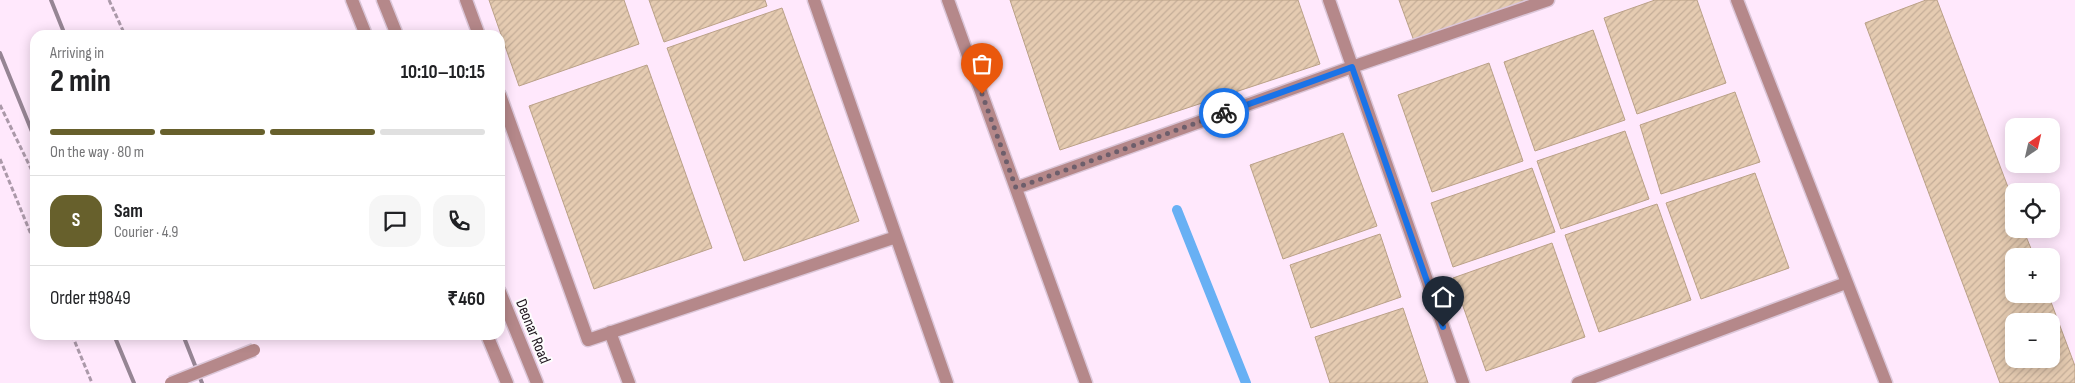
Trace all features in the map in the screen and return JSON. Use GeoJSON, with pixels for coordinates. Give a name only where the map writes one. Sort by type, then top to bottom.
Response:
{"type":"FeatureCollection","features":[{"type":"Feature","properties":{"kind":"street"},"geometry":{"type":"LineString","coordinates":[[352,0],[364,30]]}},
{"type":"Feature","properties":{"kind":"street"},"geometry":{"type":"LineString","coordinates":[[383,0],[395,30]]}},
{"type":"Feature","properties":{"kind":"street"},"geometry":{"type":"LineString","coordinates":[[466,0],[477,30]]}},
{"type":"Feature","properties":{"kind":"street"},"geometry":{"type":"LineString","coordinates":[[814,0],[947,383]]}},
{"type":"Feature","properties":{"kind":"street"},"geometry":{"type":"LineString","coordinates":[[948,0],[1086,383]]}},
{"type":"Feature","properties":{"kind":"street"},"geometry":{"type":"LineString","coordinates":[[1330,0],[1463,383]]}},
{"type":"Feature","properties":{"kind":"street"},"geometry":{"type":"LineString","coordinates":[[1016,188],[1352,67],[1548,0]]}},
{"type":"Feature","properties":{"kind":"street"},"geometry":{"type":"LineString","coordinates":[[1737,0],[1886,383]]}},
{"type":"Feature","properties":{"kind":"street"},"geometry":{"type":"LineString","coordinates":[[505,109],[588,340],[896,237]]}},
{"type":"Feature","properties":{"kind":"street"},"geometry":{"type":"LineString","coordinates":[[1578,383],[1846,282]]}},
{"type":"Feature","properties":{"kind":"street","name":"Deonar Road"},"geometry":{"type":"LineString","coordinates":[[505,304],[537,383]]}},
{"type":"Feature","properties":{"kind":"street"},"geometry":{"type":"LineString","coordinates":[[610,332],[629,383]]}},
{"type":"Feature","properties":{"kind":"street"},"geometry":{"type":"LineString","coordinates":[[489,340],[507,383]]}},
{"type":"Feature","properties":{"kind":"street"},"geometry":{"type":"LineString","coordinates":[[171,383],[254,350]]}},
{"type":"Feature","properties":{"kind":"path"},"geometry":{"type":"LineString","coordinates":[[109,0],[123,30]]}},
{"type":"Feature","properties":{"kind":"path"},"geometry":{"type":"LineString","coordinates":[[0,105],[30,167]]}},
{"type":"Feature","properties":{"kind":"path"},"geometry":{"type":"LineString","coordinates":[[0,119],[6,118]]}},
{"type":"Feature","properties":{"kind":"path"},"geometry":{"type":"LineString","coordinates":[[0,159],[30,232]]}},
{"type":"Feature","properties":{"kind":"path"},"geometry":{"type":"LineString","coordinates":[[74,340],[92,383]]}},
{"type":"Feature","properties":{"kind":"building"},"geometry":{"type":"Polygon","coordinates":[[[489,0],[624,0],[639,44],[519,86],[505,46],[505,30],[499,30],[489,0]]]}},
{"type":"Feature","properties":{"kind":"building"},"geometry":{"type":"Polygon","coordinates":[[[649,0],[765,0],[767,6],[664,42],[649,0]]]}},
{"type":"Feature","properties":{"kind":"building"},"geometry":{"type":"Polygon","coordinates":[[[1010,0],[1298,0],[1320,64],[1060,150],[1010,0]]]}},
{"type":"Feature","properties":{"kind":"building"},"geometry":{"type":"Polygon","coordinates":[[[1399,0],[1529,0],[1414,41],[1399,0]]]}},
{"type":"Feature","properties":{"kind":"building"},"geometry":{"type":"Polygon","coordinates":[[[1655,0],[1697,0],[1726,83],[1637,114],[1604,18],[1655,0]]]}},
{"type":"Feature","properties":{"kind":"building"},"geometry":{"type":"Polygon","coordinates":[[[1926,0],[1937,0],[2006,183],[2005,238],[2027,238],[2031,248],[2005,248],[2005,303],[2051,303],[2055,313],[2005,313],[2005,368],[2060,368],[2060,326],[2075,366],[2075,383],[2000,383],[1865,23],[1926,0]]]}},
{"type":"Feature","properties":{"kind":"building"},"geometry":{"type":"Polygon","coordinates":[[[782,8],[859,221],[744,261],[667,48],[782,8]]]}},
{"type":"Feature","properties":{"kind":"building"},"geometry":{"type":"Polygon","coordinates":[[[1593,30],[1625,120],[1535,151],[1504,62],[1593,30]]]}},
{"type":"Feature","properties":{"kind":"building"},"geometry":{"type":"Polygon","coordinates":[[[1489,63],[1523,161],[1432,192],[1398,95],[1489,63]]]}},
{"type":"Feature","properties":{"kind":"building"},"geometry":{"type":"Polygon","coordinates":[[[647,65],[712,248],[594,289],[529,106],[647,65]]]}},
{"type":"Feature","properties":{"kind":"building"},"geometry":{"type":"Polygon","coordinates":[[[1735,92],[1760,162],[1661,194],[1640,125],[1735,92]]]}},
{"type":"Feature","properties":{"kind":"building"},"geometry":{"type":"Polygon","coordinates":[[[1625,131],[1649,199],[1561,229],[1537,161],[1625,131]]]}},
{"type":"Feature","properties":{"kind":"building"},"geometry":{"type":"Polygon","coordinates":[[[1343,133],[1377,226],[1283,259],[1250,165],[1343,133]]]}},
{"type":"Feature","properties":{"kind":"building"},"geometry":{"type":"Polygon","coordinates":[[[1532,168],[1555,232],[1453,267],[1431,203],[1532,168]]]}},
{"type":"Feature","properties":{"kind":"building"},"geometry":{"type":"Polygon","coordinates":[[[1755,173],[1789,268],[1701,299],[1666,203],[1755,173]]]}},
{"type":"Feature","properties":{"kind":"building"},"geometry":{"type":"Polygon","coordinates":[[[1657,204],[1691,300],[1599,332],[1565,235],[1657,204]]]}},
{"type":"Feature","properties":{"kind":"building"},"geometry":{"type":"Polygon","coordinates":[[[1380,234],[1401,297],[1311,328],[1290,265],[1380,234]]]}},
{"type":"Feature","properties":{"kind":"building"},"geometry":{"type":"Polygon","coordinates":[[[1552,243],[1585,337],[1486,371],[1453,278],[1552,243]]]}},
{"type":"Feature","properties":{"kind":"building"},"geometry":{"type":"Polygon","coordinates":[[[1403,308],[1428,383],[1330,383],[1315,337],[1403,308]]]}},
{"type":"Feature","properties":{"kind":"waterway"},"geometry":{"type":"LineString","coordinates":[[1177,210],[1246,383]]}},
{"type":"Feature","properties":{"kind":"railway"},"geometry":{"type":"LineString","coordinates":[[51,0],[63,30]]}},
{"type":"Feature","properties":{"kind":"railway"},"geometry":{"type":"LineString","coordinates":[[0,53],[30,127]]}},
{"type":"Feature","properties":{"kind":"railway"},"geometry":{"type":"LineString","coordinates":[[116,340],[134,383]]}},
{"type":"Feature","properties":{"kind":"railway"},"geometry":{"type":"LineString","coordinates":[[185,340],[202,383]]}},
{"type":"Feature","properties":{"kind":"way so far"},"geometry":{"type":"LineString","coordinates":[[982,94],[1016,188],[1224,113]]}},
{"type":"Feature","properties":{"kind":"route"},"geometry":{"type":"LineString","coordinates":[[1224,113],[1352,67],[1443,327]]}}]}
